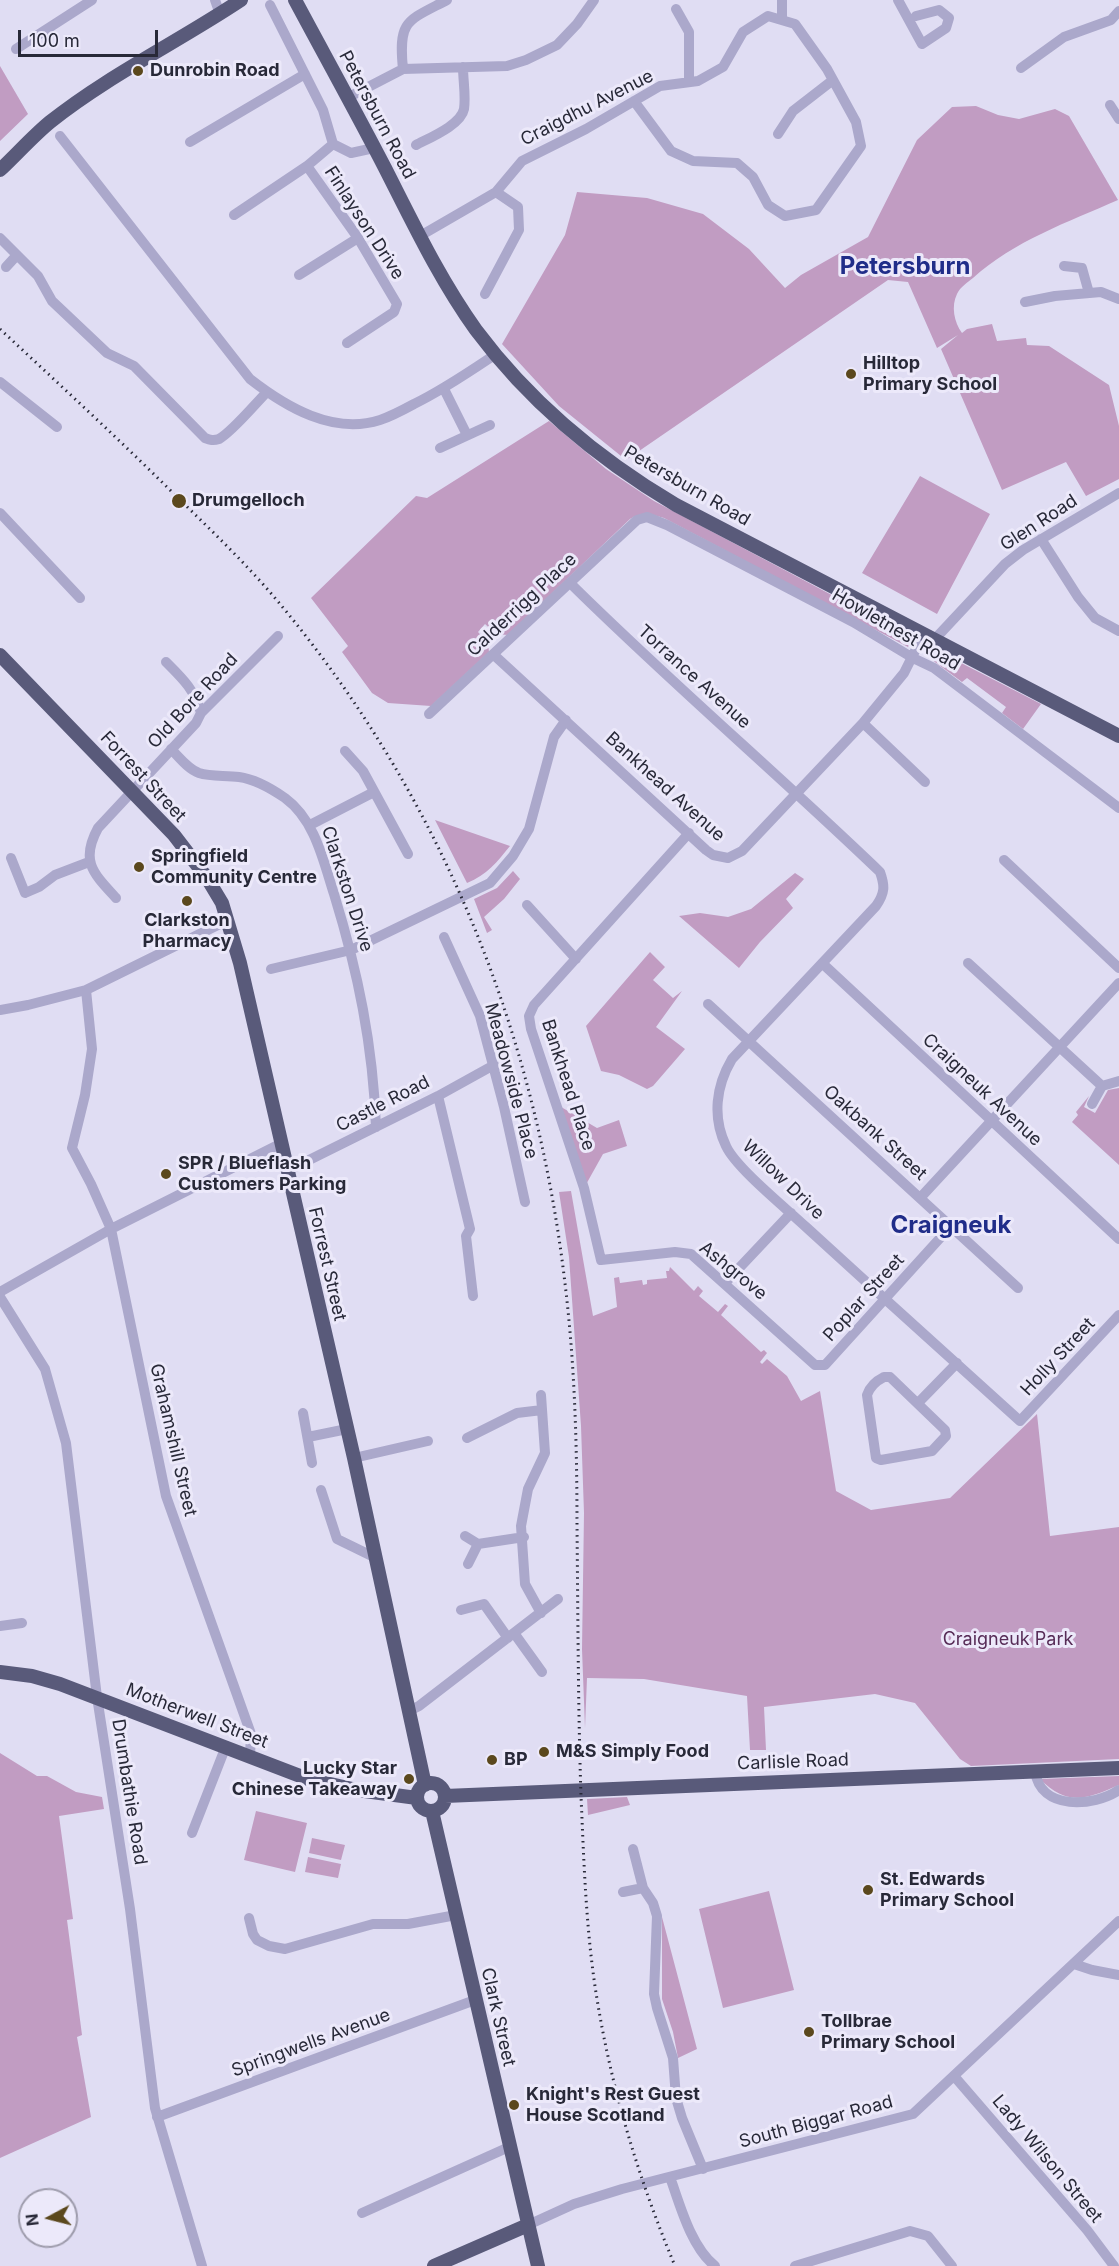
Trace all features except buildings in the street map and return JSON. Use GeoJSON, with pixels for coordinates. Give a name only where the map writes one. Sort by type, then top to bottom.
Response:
{"type":"FeatureCollection","features":[{"type":"Feature","properties":{"kind":"main road"},"geometry":{"type":"LineString","coordinates":[[0,170],[49,123],[65,111],[241,0]]}},
{"type":"Feature","properties":{"kind":"main road","name":"Petersburn Road"},"geometry":{"type":"LineString","coordinates":[[295,0],[420,236],[461,307],[496,354],[538,399],[581,439],[652,491],[928,638],[1119,736]]}},
{"type":"Feature","properties":{"kind":"main road","name":"Forrest Street"},"geometry":{"type":"LineString","coordinates":[[0,655],[174,835],[207,878],[222,903],[240,963],[354,1458],[425,1785]]}},
{"type":"Feature","properties":{"kind":"main road","name":"Motherwell Street"},"geometry":{"type":"LineString","coordinates":[[0,1672],[47,1680],[97,1697],[324,1784],[417,1798]]}},
{"type":"Feature","properties":{"kind":"main road","name":"Carlisle Road"},"geometry":{"type":"LineString","coordinates":[[445,1796],[1119,1768]]}},
{"type":"Feature","properties":{"kind":"main road"},"geometry":{"type":"LineString","coordinates":[[435,1784],[440,1787],[445,1796],[442,1805],[432,1811],[420,1806],[417,1798],[419,1790],[425,1785],[435,1784]]}},
{"type":"Feature","properties":{"kind":"main road","name":"Clark Street"},"geometry":{"type":"LineString","coordinates":[[432,1811],[538,2266]]}},
{"type":"Feature","properties":{"kind":"main road"},"geometry":{"type":"LineString","coordinates":[[434,2266],[528,2225]]}},
{"type":"Feature","properties":{"kind":"street"},"geometry":{"type":"LineString","coordinates":[[23,49],[92,0]]}},
{"type":"Feature","properties":{"kind":"street"},"geometry":{"type":"LineString","coordinates":[[215,0],[220,14]]}},
{"type":"Feature","properties":{"kind":"street"},"geometry":{"type":"LineString","coordinates":[[403,69],[402,35],[405,26],[413,17],[447,0]]}},
{"type":"Feature","properties":{"kind":"street"},"geometry":{"type":"LineString","coordinates":[[347,98],[403,69],[507,66],[543,53],[557,45],[577,24],[594,0]]}},
{"type":"Feature","properties":{"kind":"street"},"geometry":{"type":"LineString","coordinates":[[634,101],[671,151],[693,161],[737,164],[753,177],[768,205],[785,216],[816,210],[861,146],[856,122],[833,80],[795,24],[782,20],[782,0]]}},
{"type":"Feature","properties":{"kind":"street"},"geometry":{"type":"LineString","coordinates":[[898,0],[922,45],[946,28],[949,18],[939,10],[916,16]]}},
{"type":"Feature","properties":{"kind":"street"},"geometry":{"type":"LineString","coordinates":[[270,5],[323,110],[333,144],[351,153],[374,148]]}},
{"type":"Feature","properties":{"kind":"street"},"geometry":{"type":"LineString","coordinates":[[676,9],[689,32],[689,82]]}},
{"type":"Feature","properties":{"kind":"street"},"geometry":{"type":"LineString","coordinates":[[1021,68],[1064,37],[1111,20],[1119,11]]}},
{"type":"Feature","properties":{"kind":"street","name":"Craigdhu Avenue"},"geometry":{"type":"LineString","coordinates":[[420,236],[496,192],[522,161],[586,129],[660,86],[699,81],[723,67],[743,32],[768,16],[782,20]]}},
{"type":"Feature","properties":{"kind":"street"},"geometry":{"type":"LineString","coordinates":[[416,145],[448,127],[462,116],[464,108],[463,67]]}},
{"type":"Feature","properties":{"kind":"street"},"geometry":{"type":"LineString","coordinates":[[190,142],[305,74]]}},
{"type":"Feature","properties":{"kind":"street"},"geometry":{"type":"LineString","coordinates":[[778,134],[793,111],[833,80]]}},
{"type":"Feature","properties":{"kind":"street"},"geometry":{"type":"LineString","coordinates":[[1110,105],[1119,119]]}},
{"type":"Feature","properties":{"kind":"street"},"geometry":{"type":"LineString","coordinates":[[60,136],[250,379],[289,406],[322,420],[364,423],[392,415],[444,389],[496,354]]}},
{"type":"Feature","properties":{"kind":"street"},"geometry":{"type":"LineString","coordinates":[[234,215],[307,166],[333,144]]}},
{"type":"Feature","properties":{"kind":"street","name":"Finlayson Drive"},"geometry":{"type":"LineString","coordinates":[[307,166],[358,238],[396,304],[394,312],[347,343]]}},
{"type":"Feature","properties":{"kind":"street"},"geometry":{"type":"LineString","coordinates":[[485,294],[519,230],[518,207],[496,192]]}},
{"type":"Feature","properties":{"kind":"street"},"geometry":{"type":"LineString","coordinates":[[0,238],[38,276],[52,301],[107,353],[134,366],[205,438],[211,441],[218,439],[267,392]]}},
{"type":"Feature","properties":{"kind":"street"},"geometry":{"type":"LineString","coordinates":[[299,275],[358,238]]}},
{"type":"Feature","properties":{"kind":"street"},"geometry":{"type":"LineString","coordinates":[[6,267],[17,255]]}},
{"type":"Feature","properties":{"kind":"street"},"geometry":{"type":"LineString","coordinates":[[1065,266],[1082,268],[1089,293]]}},
{"type":"Feature","properties":{"kind":"street"},"geometry":{"type":"LineString","coordinates":[[1024,302],[1101,292],[1119,299]]}},
{"type":"Feature","properties":{"kind":"street"},"geometry":{"type":"LineString","coordinates":[[0,382],[57,427]]}},
{"type":"Feature","properties":{"kind":"street"},"geometry":{"type":"LineString","coordinates":[[444,389],[467,435]]}},
{"type":"Feature","properties":{"kind":"street"},"geometry":{"type":"LineString","coordinates":[[440,448],[490,424]]}},
{"type":"Feature","properties":{"kind":"street","name":"Glen Road"},"geometry":{"type":"LineString","coordinates":[[928,638],[1005,564],[1023,550],[1119,493]]}},
{"type":"Feature","properties":{"kind":"street"},"geometry":{"type":"LineString","coordinates":[[0,513],[80,598]]}},
{"type":"Feature","properties":{"kind":"street","name":"Howletnest Road"},"geometry":{"type":"LineString","coordinates":[[637,520],[648,517],[667,525],[854,622],[934,668],[1119,808]]}},
{"type":"Feature","properties":{"kind":"street","name":"Calderrigg Place"},"geometry":{"type":"LineString","coordinates":[[429,714],[637,520]]}},
{"type":"Feature","properties":{"kind":"street"},"geometry":{"type":"LineString","coordinates":[[1041,539],[1078,597],[1095,618],[1119,631]]}},
{"type":"Feature","properties":{"kind":"street","name":"Torrance Avenue"},"geometry":{"type":"LineString","coordinates":[[570,583],[635,647],[798,794]]}},
{"type":"Feature","properties":{"kind":"street","name":"Old Bore Road"},"geometry":{"type":"LineString","coordinates":[[89,862],[88,849],[98,828],[196,723],[201,713],[278,636]]}},
{"type":"Feature","properties":{"kind":"street","name":"Bankhead Avenue"},"geometry":{"type":"LineString","coordinates":[[494,655],[713,855],[729,858],[736,856],[798,794],[863,723],[904,673],[928,638]]}},
{"type":"Feature","properties":{"kind":"street"},"geometry":{"type":"LineString","coordinates":[[166,662],[187,683],[196,696],[201,713]]}},
{"type":"Feature","properties":{"kind":"street"},"geometry":{"type":"LineString","coordinates":[[271,969],[351,950],[475,891],[495,878],[521,844],[533,819],[554,737],[566,720]]}},
{"type":"Feature","properties":{"kind":"street"},"geometry":{"type":"LineString","coordinates":[[863,723],[925,782]]}},
{"type":"Feature","properties":{"kind":"street","name":"Clarkston Drive"},"geometry":{"type":"LineString","coordinates":[[171,749],[196,772],[242,777],[260,784],[286,799],[310,825],[351,950],[368,1029],[374,1079],[376,1127]]}},
{"type":"Feature","properties":{"kind":"street"},"geometry":{"type":"LineString","coordinates":[[345,751],[363,771],[408,854]]}},
{"type":"Feature","properties":{"kind":"street"},"geometry":{"type":"LineString","coordinates":[[310,825],[374,792]]}},
{"type":"Feature","properties":{"kind":"street","name":"Willow Drive"},"geometry":{"type":"LineString","coordinates":[[798,794],[880,872],[885,885],[883,896],[823,964],[732,1059],[722,1077],[718,1099],[717,1120],[726,1147],[741,1165],[791,1213],[1020,1421]]}},
{"type":"Feature","properties":{"kind":"street","name":"Bankhead Place"},"geometry":{"type":"LineString","coordinates":[[601,1260],[584,1188],[529,1022],[529,1016],[534,1005],[689,833]]}},
{"type":"Feature","properties":{"kind":"street"},"geometry":{"type":"LineString","coordinates":[[11,858],[25,893],[39,887],[55,875],[89,862],[95,876],[116,898]]}},
{"type":"Feature","properties":{"kind":"street"},"geometry":{"type":"LineString","coordinates":[[1021,858],[1008,864],[1119,968]]}},
{"type":"Feature","properties":{"kind":"street"},"geometry":{"type":"LineString","coordinates":[[526,904],[576,959]]}},
{"type":"Feature","properties":{"kind":"street"},"geometry":{"type":"LineString","coordinates":[[0,1010],[86,990],[228,920]]}},
{"type":"Feature","properties":{"kind":"street","name":"Meadowside Place"},"geometry":{"type":"LineString","coordinates":[[444,937],[480,1016],[494,1065],[525,1202]]}},
{"type":"Feature","properties":{"kind":"street"},"geometry":{"type":"LineString","coordinates":[[968,963],[1102,1086]]}},
{"type":"Feature","properties":{"kind":"street","name":"Craigneuk Avenue"},"geometry":{"type":"LineString","coordinates":[[823,964],[1119,1239]]}},
{"type":"Feature","properties":{"kind":"street"},"geometry":{"type":"LineString","coordinates":[[921,1197],[1119,983]]}},
{"type":"Feature","properties":{"kind":"street","name":"Grahamshill Street"},"geometry":{"type":"LineString","coordinates":[[86,990],[92,1049],[86,1095],[72,1148],[111,1229],[166,1496],[251,1734],[250,1756]]}},
{"type":"Feature","properties":{"kind":"street","name":"Oakbank Street"},"geometry":{"type":"LineString","coordinates":[[708,1004],[1018,1288]]}},
{"type":"Feature","properties":{"kind":"street","name":"Castle Road"},"geometry":{"type":"LineString","coordinates":[[287,1171],[438,1096],[494,1065]]}},
{"type":"Feature","properties":{"kind":"street"},"geometry":{"type":"LineString","coordinates":[[1092,1104],[1102,1086],[1119,1081]]}},
{"type":"Feature","properties":{"kind":"street"},"geometry":{"type":"LineString","coordinates":[[438,1096],[470,1228],[466,1236],[473,1296]]}},
{"type":"Feature","properties":{"kind":"street"},"geometry":{"type":"LineString","coordinates":[[0,1292],[111,1229],[280,1144]]}},
{"type":"Feature","properties":{"kind":"street"},"geometry":{"type":"LineString","coordinates":[[725,1283],[791,1213]]}},
{"type":"Feature","properties":{"kind":"street","name":"Poplar Street"},"geometry":{"type":"LineString","coordinates":[[825,1365],[951,1226]]}},
{"type":"Feature","properties":{"kind":"street","name":"Ashgrove"},"geometry":{"type":"LineString","coordinates":[[601,1260],[675,1252],[691,1254],[815,1365],[825,1365]]}},
{"type":"Feature","properties":{"kind":"street","name":"Drumbathie Road"},"geometry":{"type":"LineString","coordinates":[[0,1297],[45,1368],[66,1443],[97,1697],[130,1909],[157,2117],[202,2266]]}},
{"type":"Feature","properties":{"kind":"street","name":"Holly Street"},"geometry":{"type":"LineString","coordinates":[[1020,1421],[1119,1315]]}},
{"type":"Feature","properties":{"kind":"street"},"geometry":{"type":"LineString","coordinates":[[918,1403],[957,1363]]}},
{"type":"Feature","properties":{"kind":"street"},"geometry":{"type":"LineString","coordinates":[[890,1377],[918,1403],[945,1430],[946,1436],[932,1452],[880,1460],[876,1458],[867,1395],[869,1388],[877,1380],[890,1377]]}},
{"type":"Feature","properties":{"kind":"street"},"geometry":{"type":"LineString","coordinates":[[540,1613],[525,1584],[524,1537],[521,1526],[528,1489],[545,1453],[541,1395]]}},
{"type":"Feature","properties":{"kind":"street"},"geometry":{"type":"LineString","coordinates":[[467,1438],[517,1413],[542,1410]]}},
{"type":"Feature","properties":{"kind":"street"},"geometry":{"type":"LineString","coordinates":[[303,1413],[312,1463]]}},
{"type":"Feature","properties":{"kind":"street"},"geometry":{"type":"LineString","coordinates":[[308,1437],[346,1429]]}},
{"type":"Feature","properties":{"kind":"street"},"geometry":{"type":"LineString","coordinates":[[354,1458],[428,1441]]}},
{"type":"Feature","properties":{"kind":"street"},"geometry":{"type":"LineString","coordinates":[[321,1490],[337,1539],[376,1558]]}},
{"type":"Feature","properties":{"kind":"street"},"geometry":{"type":"LineString","coordinates":[[465,1536],[478,1544],[524,1537]]}},
{"type":"Feature","properties":{"kind":"street"},"geometry":{"type":"LineString","coordinates":[[468,1564],[478,1544]]}},
{"type":"Feature","properties":{"kind":"street"},"geometry":{"type":"LineString","coordinates":[[409,1712],[558,1599]]}},
{"type":"Feature","properties":{"kind":"street"},"geometry":{"type":"LineString","coordinates":[[461,1610],[484,1604],[542,1672]]}},
{"type":"Feature","properties":{"kind":"street"},"geometry":{"type":"LineString","coordinates":[[0,1626],[22,1623]]}},
{"type":"Feature","properties":{"kind":"street"},"geometry":{"type":"LineString","coordinates":[[192,1833],[226,1746]]}},
{"type":"Feature","properties":{"kind":"street"},"geometry":{"type":"LineString","coordinates":[[1035,1772],[1036,1780],[1043,1790],[1053,1797],[1072,1802],[1093,1802],[1119,1791]]}},
{"type":"Feature","properties":{"kind":"street"},"geometry":{"type":"LineString","coordinates":[[633,1849],[643,1888],[653,1903],[657,1916],[654,1994],[673,2058],[676,2098],[703,2169]]}},
{"type":"Feature","properties":{"kind":"street"},"geometry":{"type":"LineString","coordinates":[[623,1892],[643,1888]]}},
{"type":"Feature","properties":{"kind":"street"},"geometry":{"type":"LineString","coordinates":[[249,1918],[257,1940],[269,1946],[285,1949],[373,1924],[408,1924],[456,1915]]}},
{"type":"Feature","properties":{"kind":"street","name":"South Biggar Road"},"geometry":{"type":"LineString","coordinates":[[528,2225],[574,2204],[622,2189],[912,2114],[1119,1921]]}},
{"type":"Feature","properties":{"kind":"street"},"geometry":{"type":"LineString","coordinates":[[1074,1964],[1119,1975]]}},
{"type":"Feature","properties":{"kind":"street","name":"Springwells Avenue"},"geometry":{"type":"LineString","coordinates":[[157,2117],[475,2000]]}},
{"type":"Feature","properties":{"kind":"street","name":"Lady Wilson Street"},"geometry":{"type":"LineString","coordinates":[[954,2076],[1087,2230],[1114,2266]]}},
{"type":"Feature","properties":{"kind":"street"},"geometry":{"type":"LineString","coordinates":[[362,2213],[510,2147]]}},
{"type":"Feature","properties":{"kind":"street"},"geometry":{"type":"LineString","coordinates":[[666,2178],[689,2230],[709,2261],[715,2266]]}},
{"type":"Feature","properties":{"kind":"street"},"geometry":{"type":"LineString","coordinates":[[795,2266],[824,2263],[910,2231],[927,2236],[951,2266]]}},
{"type":"Feature","properties":{"kind":"green space"},"geometry":{"type":"Polygon","coordinates":[[[0,66],[28,114],[0,141],[0,66]]]}},
{"type":"Feature","properties":{"kind":"green space"},"geometry":{"type":"Polygon","coordinates":[[[976,106],[998,115],[1019,119],[1055,109],[1069,116],[1118,200],[1042,233],[1006,253],[962,287],[954,304],[955,319],[962,333],[967,329],[992,324],[997,341],[1026,338],[1027,345],[1049,346],[1109,385],[1119,426],[1119,479],[1086,496],[1066,462],[1002,490],[941,349],[958,335],[937,348],[908,282],[888,280],[626,460],[559,406],[502,344],[565,235],[577,192],[647,198],[703,214],[749,249],[785,288],[801,275],[868,237],[917,140],[952,107],[976,106]]]}},
{"type":"Feature","properties":{"kind":"green space"},"geometry":{"type":"Polygon","coordinates":[[[549,421],[606,469],[654,501],[913,638],[908,647],[664,518],[642,514],[630,519],[508,635],[496,634],[485,624],[478,632],[488,643],[489,652],[431,706],[388,703],[372,693],[342,652],[348,646],[311,598],[416,496],[427,498],[549,421]]]}},
{"type":"Feature","properties":{"kind":"green space"},"geometry":{"type":"Polygon","coordinates":[[[920,476],[990,514],[937,614],[862,573],[920,476]]]}},
{"type":"Feature","properties":{"kind":"green space"},"geometry":{"type":"Polygon","coordinates":[[[934,649],[1041,704],[1023,729],[1002,713],[1006,707],[967,678],[962,682],[928,657],[934,649]]]}},
{"type":"Feature","properties":{"kind":"green space"},"geometry":{"type":"Polygon","coordinates":[[[435,820],[510,846],[486,872],[467,883],[435,820]]]}},
{"type":"Feature","properties":{"kind":"green space"},"geometry":{"type":"Polygon","coordinates":[[[513,871],[520,879],[504,899],[484,917],[492,930],[487,933],[474,899],[497,888],[513,871]]]}},
{"type":"Feature","properties":{"kind":"green space"},"geometry":{"type":"Polygon","coordinates":[[[795,873],[804,879],[786,899],[793,908],[739,968],[679,916],[700,913],[728,917],[751,909],[795,873]]]}},
{"type":"Feature","properties":{"kind":"green space"},"geometry":{"type":"Polygon","coordinates":[[[650,952],[665,967],[653,980],[673,998],[682,991],[656,1027],[685,1049],[653,1086],[647,1089],[619,1075],[601,1071],[586,1026],[650,952]]]}},
{"type":"Feature","properties":{"kind":"green space"},"geometry":{"type":"Polygon","coordinates":[[[1119,1088],[1119,1165],[1072,1122],[1078,1115],[1076,1112],[1089,1096],[1084,1107],[1095,1113],[1108,1090],[1119,1088]]]}},
{"type":"Feature","properties":{"kind":"green space"},"geometry":{"type":"Polygon","coordinates":[[[556,1104],[597,1128],[619,1120],[627,1146],[603,1154],[584,1188],[556,1104]]]}},
{"type":"Feature","properties":{"kind":"green space","name":"Craigneuk Park"},"geometry":{"type":"Polygon","coordinates":[[[571,1191],[593,1316],[617,1307],[614,1278],[619,1277],[620,1283],[642,1280],[643,1285],[647,1284],[647,1280],[667,1278],[666,1271],[669,1271],[670,1267],[694,1291],[698,1286],[703,1291],[699,1296],[718,1312],[725,1304],[728,1306],[721,1315],[761,1352],[764,1350],[767,1353],[760,1362],[762,1364],[767,1359],[787,1376],[801,1401],[820,1391],[836,1491],[871,1510],[950,1498],[1037,1414],[1050,1536],[1119,1527],[1119,1759],[971,1766],[960,1759],[915,1703],[875,1694],[764,1707],[766,1750],[750,1750],[747,1696],[644,1679],[587,1678],[585,1728],[582,1649],[584,1513],[581,1426],[569,1257],[559,1192],[571,1191]]]}},
{"type":"Feature","properties":{"kind":"green space"},"geometry":{"type":"Polygon","coordinates":[[[0,1753],[37,1776],[47,1776],[76,1792],[102,1797],[104,1809],[59,1816],[73,1919],[67,1920],[82,2035],[77,2037],[91,2117],[0,2158],[0,1753]]]}},
{"type":"Feature","properties":{"kind":"green space"},"geometry":{"type":"Polygon","coordinates":[[[1119,1776],[1119,1785],[1097,1794],[1078,1798],[1060,1794],[1040,1779],[1119,1776]]]}},
{"type":"Feature","properties":{"kind":"green space"},"geometry":{"type":"Polygon","coordinates":[[[627,1797],[630,1805],[588,1815],[587,1799],[627,1797]]]}},
{"type":"Feature","properties":{"kind":"green space"},"geometry":{"type":"Polygon","coordinates":[[[256,1811],[307,1823],[295,1872],[244,1860],[256,1811]]]}},
{"type":"Feature","properties":{"kind":"green space"},"geometry":{"type":"Polygon","coordinates":[[[312,1838],[345,1845],[341,1860],[309,1853],[312,1838]]]}},
{"type":"Feature","properties":{"kind":"green space"},"geometry":{"type":"Polygon","coordinates":[[[308,1857],[341,1864],[338,1878],[305,1872],[308,1857]]]}},
{"type":"Feature","properties":{"kind":"green space"},"geometry":{"type":"Polygon","coordinates":[[[769,1891],[794,1990],[723,2008],[699,1909],[769,1891]]]}},
{"type":"Feature","properties":{"kind":"green space"},"geometry":{"type":"Polygon","coordinates":[[[662,1917],[697,2049],[678,2058],[673,2032],[662,1999],[662,1917]]]}},
{"type":"Feature","properties":{"kind":"railway"},"geometry":{"type":"LineString","coordinates":[[0,329],[135,456],[236,556],[269,591],[330,668],[383,748],[430,832],[471,919],[504,1009],[531,1101],[552,1196],[569,1321],[576,1439],[581,1796],[586,1898],[593,1974],[610,2067],[628,2135],[675,2266]]}},
{"type":"Feature","properties":{"kind":"place","name":"Dunrobin Road"},"geometry":{"type":"Point","coordinates":[138,71]}},
{"type":"Feature","properties":{"kind":"place","name":"Hilltop Primary School"},"geometry":{"type":"Point","coordinates":[851,374]}},
{"type":"Feature","properties":{"kind":"place","name":"Drumgelloch"},"geometry":{"type":"Point","coordinates":[179,501]}},
{"type":"Feature","properties":{"kind":"place","name":"Springfield Community Centre"},"geometry":{"type":"Point","coordinates":[139,867]}},
{"type":"Feature","properties":{"kind":"place","name":"Clarkston Pharmacy"},"geometry":{"type":"Point","coordinates":[187,901]}},
{"type":"Feature","properties":{"kind":"place","name":"SPR / Blueflash Customers Parking"},"geometry":{"type":"Point","coordinates":[166,1174]}},
{"type":"Feature","properties":{"kind":"place","name":"M&S Simply Food"},"geometry":{"type":"Point","coordinates":[544,1752]}},
{"type":"Feature","properties":{"kind":"place","name":"BP"},"geometry":{"type":"Point","coordinates":[492,1760]}},
{"type":"Feature","properties":{"kind":"place","name":"Lucky Star Chinese Takeaway"},"geometry":{"type":"Point","coordinates":[409,1779]}},
{"type":"Feature","properties":{"kind":"place","name":"St. Edwards Primary School"},"geometry":{"type":"Point","coordinates":[868,1890]}},
{"type":"Feature","properties":{"kind":"place","name":"Tollbrae Primary School"},"geometry":{"type":"Point","coordinates":[809,2032]}},
{"type":"Feature","properties":{"kind":"place","name":"Knight's Rest Guest House Scotland"},"geometry":{"type":"Point","coordinates":[514,2105]}},
{"type":"Feature","properties":{"kind":"district","name":"Petersburn"},"geometry":{"type":"Point","coordinates":[905,267]}},
{"type":"Feature","properties":{"kind":"district","name":"Craigneuk"},"geometry":{"type":"Point","coordinates":[951,1226]}}]}
